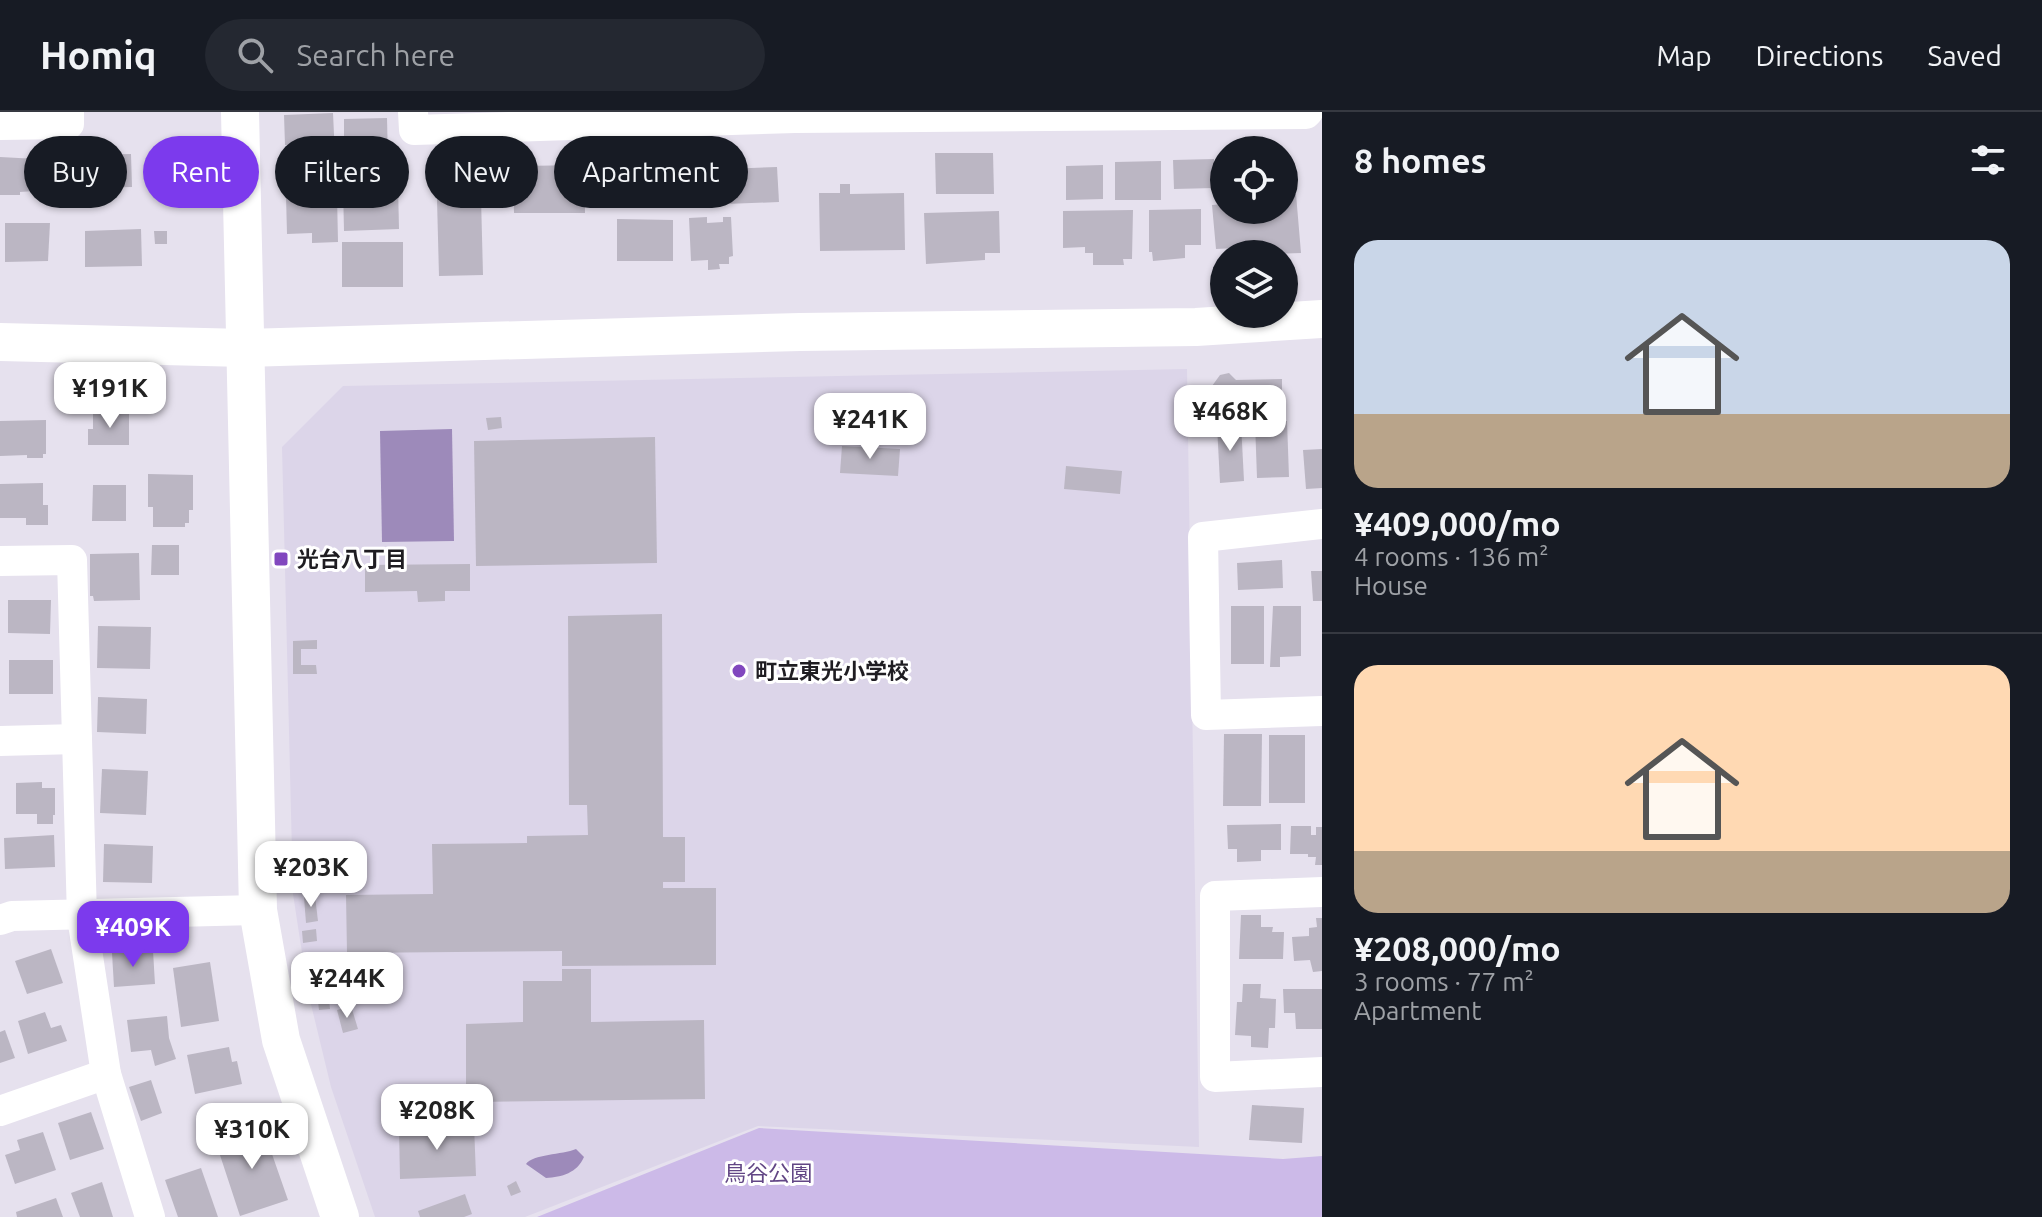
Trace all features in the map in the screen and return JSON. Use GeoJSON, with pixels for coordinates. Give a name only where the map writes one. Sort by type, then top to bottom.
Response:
{"type":"FeatureCollection","features":[{"type":"Feature","properties":{"kind":"street"},"geometry":{"type":"LineString","coordinates":[[0,125],[69,124],[69,112]]}},
{"type":"Feature","properties":{"kind":"street"},"geometry":{"type":"LineString","coordinates":[[240,112],[258,910],[281,1040],[340,1217]]}},
{"type":"Feature","properties":{"kind":"street"},"geometry":{"type":"LineString","coordinates":[[413,112],[414,130],[795,115],[922,119],[1308,112]]}},
{"type":"Feature","properties":{"kind":"street"},"geometry":{"type":"LineString","coordinates":[[0,342],[245,348],[800,332],[1196,327],[1322,319]]}},
{"type":"Feature","properties":{"kind":"street"},"geometry":{"type":"LineString","coordinates":[[1322,524],[1203,537],[1206,715],[1322,711]]}},
{"type":"Feature","properties":{"kind":"street"},"geometry":{"type":"LineString","coordinates":[[0,561],[72,560],[82,917],[106,1074],[150,1217]]}},
{"type":"Feature","properties":{"kind":"street"},"geometry":{"type":"LineString","coordinates":[[0,741],[77,739]]}},
{"type":"Feature","properties":{"kind":"street"},"geometry":{"type":"LineString","coordinates":[[1322,892],[1215,896],[1215,1077],[1322,1072]]}},
{"type":"Feature","properties":{"kind":"street"},"geometry":{"type":"LineString","coordinates":[[0,920],[12,916],[82,917],[258,910]]}},
{"type":"Feature","properties":{"kind":"street"},"geometry":{"type":"LineString","coordinates":[[0,1111],[106,1074]]}},
{"type":"Feature","properties":{"kind":"shaded area","name":"町立東光小学校"},"geometry":{"type":"Polygon","coordinates":[[[1187,369],[1199,1147],[758,1126],[525,1217],[375,1217],[331,1087],[308,992],[293,894],[282,447],[343,386],[1187,369]]]}},
{"type":"Feature","properties":{"kind":"shaded area"},"geometry":{"type":"Polygon","coordinates":[[[452,429],[454,541],[382,542],[380,431],[452,429]]]}},
{"type":"Feature","properties":{"kind":"shaded area"},"geometry":{"type":"Polygon","coordinates":[[[576,1149],[584,1157],[577,1167],[563,1175],[546,1178],[526,1164],[535,1158],[576,1149]]]}},
{"type":"Feature","properties":{"kind":"green space","name":"鳥谷公園"},"geometry":{"type":"Polygon","coordinates":[[[759,1128],[1283,1159],[1322,1156],[1322,1217],[537,1217],[759,1128]]]}},
{"type":"Feature","properties":{"kind":"building"},"geometry":{"type":"Polygon","coordinates":[[[333,113],[334,136],[285,136],[284,115],[333,113]]]}},
{"type":"Feature","properties":{"kind":"building"},"geometry":{"type":"Polygon","coordinates":[[[387,118],[387,136],[344,136],[344,119],[387,118]]]}},
{"type":"Feature","properties":{"kind":"building"},"geometry":{"type":"Polygon","coordinates":[[[935,153],[993,153],[994,194],[936,194],[935,153]]]}},
{"type":"Feature","properties":{"kind":"building"},"geometry":{"type":"Polygon","coordinates":[[[127,154],[131,154],[132,187],[127,187],[127,154]]]}},
{"type":"Feature","properties":{"kind":"building"},"geometry":{"type":"Polygon","coordinates":[[[0,157],[24,158],[24,192],[20,195],[0,195],[0,157]]]}},
{"type":"Feature","properties":{"kind":"building"},"geometry":{"type":"Polygon","coordinates":[[[1210,159],[1210,188],[1174,189],[1173,160],[1210,159]]]}},
{"type":"Feature","properties":{"kind":"building"},"geometry":{"type":"Polygon","coordinates":[[[1161,161],[1161,200],[1115,200],[1115,162],[1161,161]]]}},
{"type":"Feature","properties":{"kind":"building"},"geometry":{"type":"Polygon","coordinates":[[[554,165],[554,208],[585,208],[585,213],[514,213],[514,208],[538,208],[538,166],[554,165]]]}},
{"type":"Feature","properties":{"kind":"building"},"geometry":{"type":"Polygon","coordinates":[[[1103,165],[1103,199],[1066,200],[1066,166],[1103,165]]]}},
{"type":"Feature","properties":{"kind":"building"},"geometry":{"type":"Polygon","coordinates":[[[777,167],[779,202],[748,203],[748,168],[777,167]]]}},
{"type":"Feature","properties":{"kind":"building"},"geometry":{"type":"Polygon","coordinates":[[[840,184],[850,184],[850,194],[904,193],[905,250],[820,251],[819,193],[840,193],[840,184]]]}},
{"type":"Feature","properties":{"kind":"building"},"geometry":{"type":"Polygon","coordinates":[[[286,208],[337,208],[338,242],[312,243],[312,233],[287,234],[286,208]]]}},
{"type":"Feature","properties":{"kind":"building"},"geometry":{"type":"Polygon","coordinates":[[[343,208],[399,208],[399,229],[344,231],[343,208]]]}},
{"type":"Feature","properties":{"kind":"building"},"geometry":{"type":"Polygon","coordinates":[[[437,208],[481,208],[483,275],[439,276],[437,208]]]}},
{"type":"Feature","properties":{"kind":"building"},"geometry":{"type":"Polygon","coordinates":[[[1201,209],[1201,245],[1185,245],[1185,258],[1153,261],[1152,252],[1149,252],[1149,210],[1201,209]]]}},
{"type":"Feature","properties":{"kind":"building"},"geometry":{"type":"Polygon","coordinates":[[[1133,210],[1132,259],[1123,259],[1124,265],[1093,265],[1093,253],[1085,253],[1085,247],[1063,248],[1063,211],[1133,210]]]}},
{"type":"Feature","properties":{"kind":"building"},"geometry":{"type":"Polygon","coordinates":[[[999,211],[1000,253],[985,253],[985,260],[926,264],[924,213],[999,211]]]}},
{"type":"Feature","properties":{"kind":"building"},"geometry":{"type":"Polygon","coordinates":[[[707,217],[707,223],[723,222],[723,217],[731,217],[733,256],[729,257],[729,264],[719,264],[720,269],[708,270],[708,260],[691,261],[689,218],[707,217]]]}},
{"type":"Feature","properties":{"kind":"building"},"geometry":{"type":"Polygon","coordinates":[[[1298,218],[1301,253],[1298,253],[1298,240],[1215,240],[1214,224],[1298,224],[1298,218]]]}},
{"type":"Feature","properties":{"kind":"building"},"geometry":{"type":"Polygon","coordinates":[[[617,219],[673,220],[673,261],[617,261],[617,219]]]}},
{"type":"Feature","properties":{"kind":"building"},"geometry":{"type":"Polygon","coordinates":[[[5,223],[50,223],[48,261],[5,262],[5,223]]]}},
{"type":"Feature","properties":{"kind":"building"},"geometry":{"type":"Polygon","coordinates":[[[141,229],[142,266],[85,267],[85,231],[141,229]]]}},
{"type":"Feature","properties":{"kind":"building"},"geometry":{"type":"Polygon","coordinates":[[[154,231],[167,231],[167,244],[155,244],[154,231]]]}},
{"type":"Feature","properties":{"kind":"building"},"geometry":{"type":"Polygon","coordinates":[[[342,242],[403,242],[403,287],[342,287],[342,242]]]}},
{"type":"Feature","properties":{"kind":"building"},"geometry":{"type":"Polygon","coordinates":[[[1229,373],[1236,380],[1282,379],[1282,403],[1267,403],[1267,414],[1234,415],[1234,400],[1216,397],[1212,386],[1220,375],[1229,373]]]}},
{"type":"Feature","properties":{"kind":"building"},"geometry":{"type":"Polygon","coordinates":[[[93,413],[129,414],[129,445],[88,445],[88,429],[93,429],[93,413]]]}},
{"type":"Feature","properties":{"kind":"building"},"geometry":{"type":"Polygon","coordinates":[[[501,417],[502,428],[488,430],[486,418],[501,417]]]}},
{"type":"Feature","properties":{"kind":"building"},"geometry":{"type":"Polygon","coordinates":[[[46,420],[46,454],[43,458],[0,456],[0,421],[46,420]]]}},
{"type":"Feature","properties":{"kind":"building"},"geometry":{"type":"Polygon","coordinates":[[[1287,421],[1289,477],[1257,478],[1255,422],[1287,421]]]}},
{"type":"Feature","properties":{"kind":"building"},"geometry":{"type":"Polygon","coordinates":[[[1241,423],[1244,481],[1220,483],[1217,425],[1241,423]]]}},
{"type":"Feature","properties":{"kind":"building"},"geometry":{"type":"Polygon","coordinates":[[[655,437],[657,563],[476,566],[474,441],[655,437]]]}},
{"type":"Feature","properties":{"kind":"building"},"geometry":{"type":"Polygon","coordinates":[[[842,446],[900,449],[898,476],[840,473],[842,446]]]}},
{"type":"Feature","properties":{"kind":"building"},"geometry":{"type":"Polygon","coordinates":[[[1322,449],[1322,488],[1306,489],[1303,450],[1322,449]]]}},
{"type":"Feature","properties":{"kind":"building"},"geometry":{"type":"Polygon","coordinates":[[[1066,466],[1122,471],[1120,494],[1064,489],[1066,466]]]}},
{"type":"Feature","properties":{"kind":"building"},"geometry":{"type":"Polygon","coordinates":[[[148,474],[193,475],[193,510],[189,510],[189,523],[185,523],[185,527],[153,527],[153,507],[148,507],[148,474]]]}},
{"type":"Feature","properties":{"kind":"building"},"geometry":{"type":"Polygon","coordinates":[[[43,483],[43,505],[48,505],[48,525],[26,525],[26,518],[0,518],[0,484],[43,483]]]}},
{"type":"Feature","properties":{"kind":"building"},"geometry":{"type":"Polygon","coordinates":[[[93,485],[126,485],[126,521],[92,521],[93,485]]]}},
{"type":"Feature","properties":{"kind":"building"},"geometry":{"type":"Polygon","coordinates":[[[152,545],[179,545],[179,575],[151,575],[152,545]]]}},
{"type":"Feature","properties":{"kind":"building"},"geometry":{"type":"Polygon","coordinates":[[[139,553],[140,600],[94,601],[90,596],[90,554],[139,553]]]}},
{"type":"Feature","properties":{"kind":"building"},"geometry":{"type":"Polygon","coordinates":[[[1282,560],[1283,588],[1238,590],[1237,563],[1282,560]]]}},
{"type":"Feature","properties":{"kind":"building"},"geometry":{"type":"Polygon","coordinates":[[[470,564],[470,591],[445,591],[445,601],[418,602],[417,591],[365,592],[365,565],[470,564]]]}},
{"type":"Feature","properties":{"kind":"building"},"geometry":{"type":"Polygon","coordinates":[[[1311,571],[1322,571],[1322,601],[1313,601],[1311,571]]]}},
{"type":"Feature","properties":{"kind":"building"},"geometry":{"type":"Polygon","coordinates":[[[8,600],[51,600],[50,634],[8,633],[8,600]]]}},
{"type":"Feature","properties":{"kind":"building"},"geometry":{"type":"Polygon","coordinates":[[[1231,606],[1264,606],[1264,664],[1231,664],[1231,606]]]}},
{"type":"Feature","properties":{"kind":"building"},"geometry":{"type":"Polygon","coordinates":[[[1273,606],[1301,606],[1301,656],[1280,657],[1280,667],[1270,667],[1273,606]]]}},
{"type":"Feature","properties":{"kind":"building"},"geometry":{"type":"Polygon","coordinates":[[[662,614],[663,837],[685,837],[685,882],[663,882],[663,888],[716,888],[716,965],[562,966],[562,951],[347,953],[346,895],[433,894],[432,844],[527,843],[527,836],[588,835],[587,805],[569,805],[568,616],[662,614]]]}},
{"type":"Feature","properties":{"kind":"building"},"geometry":{"type":"Polygon","coordinates":[[[98,626],[151,627],[150,669],[97,668],[98,626]]]}},
{"type":"Feature","properties":{"kind":"building"},"geometry":{"type":"Polygon","coordinates":[[[317,640],[317,649],[301,649],[301,665],[316,665],[317,674],[293,674],[293,641],[317,640]]]}},
{"type":"Feature","properties":{"kind":"building"},"geometry":{"type":"Polygon","coordinates":[[[9,660],[53,660],[53,694],[9,694],[9,660]]]}},
{"type":"Feature","properties":{"kind":"building"},"geometry":{"type":"Polygon","coordinates":[[[98,697],[147,699],[146,734],[97,732],[98,697]]]}},
{"type":"Feature","properties":{"kind":"building"},"geometry":{"type":"Polygon","coordinates":[[[1224,734],[1262,734],[1261,806],[1223,806],[1224,734]]]}},
{"type":"Feature","properties":{"kind":"building"},"geometry":{"type":"Polygon","coordinates":[[[1269,735],[1305,735],[1305,803],[1269,803],[1269,735]]]}},
{"type":"Feature","properties":{"kind":"building"},"geometry":{"type":"Polygon","coordinates":[[[102,769],[148,771],[146,815],[100,813],[102,769]]]}},
{"type":"Feature","properties":{"kind":"building"},"geometry":{"type":"Polygon","coordinates":[[[42,782],[42,788],[55,788],[53,824],[37,824],[37,814],[16,814],[16,783],[42,782]]]}},
{"type":"Feature","properties":{"kind":"building"},"geometry":{"type":"Polygon","coordinates":[[[1281,824],[1281,850],[1261,850],[1261,861],[1237,862],[1237,849],[1228,849],[1227,825],[1281,824]]]}},
{"type":"Feature","properties":{"kind":"building"},"geometry":{"type":"Polygon","coordinates":[[[1291,826],[1311,826],[1311,835],[1316,835],[1316,827],[1322,827],[1322,865],[1315,865],[1316,857],[1308,857],[1308,854],[1290,854],[1291,826]]]}},
{"type":"Feature","properties":{"kind":"building"},"geometry":{"type":"Polygon","coordinates":[[[54,835],[55,867],[5,869],[4,838],[54,835]]]}},
{"type":"Feature","properties":{"kind":"building"},"geometry":{"type":"Polygon","coordinates":[[[104,844],[153,846],[152,883],[103,882],[104,844]]]}},
{"type":"Feature","properties":{"kind":"building"},"geometry":{"type":"Polygon","coordinates":[[[315,896],[318,921],[306,923],[304,897],[315,896]]]}},
{"type":"Feature","properties":{"kind":"building"},"geometry":{"type":"Polygon","coordinates":[[[1241,915],[1261,915],[1261,927],[1273,927],[1272,932],[1284,932],[1283,959],[1239,959],[1241,915]]]}},
{"type":"Feature","properties":{"kind":"building"},"geometry":{"type":"Polygon","coordinates":[[[1316,918],[1322,918],[1322,971],[1313,972],[1310,960],[1294,961],[1292,937],[1309,936],[1309,928],[1317,927],[1316,918]]]}},
{"type":"Feature","properties":{"kind":"building"},"geometry":{"type":"Polygon","coordinates":[[[316,929],[317,941],[303,943],[302,931],[316,929]]]}},
{"type":"Feature","properties":{"kind":"building"},"geometry":{"type":"Polygon","coordinates":[[[51,949],[63,983],[27,994],[15,961],[51,949]]]}},
{"type":"Feature","properties":{"kind":"building"},"geometry":{"type":"Polygon","coordinates":[[[153,951],[155,984],[114,987],[112,953],[153,951]]]}},
{"type":"Feature","properties":{"kind":"building"},"geometry":{"type":"Polygon","coordinates":[[[210,962],[219,1021],[181,1027],[173,968],[210,962]]]}},
{"type":"Feature","properties":{"kind":"building"},"geometry":{"type":"Polygon","coordinates":[[[562,969],[591,969],[591,1022],[704,1020],[705,1099],[471,1102],[471,1098],[466,1098],[466,1024],[523,1022],[523,981],[562,981],[562,969]]]}},
{"type":"Feature","properties":{"kind":"building"},"geometry":{"type":"Polygon","coordinates":[[[1243,984],[1261,984],[1260,998],[1276,999],[1275,1028],[1269,1028],[1268,1048],[1251,1047],[1251,1036],[1235,1035],[1237,1002],[1242,1002],[1243,984]]]}},
{"type":"Feature","properties":{"kind":"building"},"geometry":{"type":"Polygon","coordinates":[[[1283,989],[1322,989],[1322,1029],[1296,1029],[1295,1013],[1284,1013],[1283,989]]]}},
{"type":"Feature","properties":{"kind":"building"},"geometry":{"type":"Polygon","coordinates":[[[328,991],[330,1009],[319,1010],[317,993],[328,991]]]}},
{"type":"Feature","properties":{"kind":"building"},"geometry":{"type":"Polygon","coordinates":[[[351,1006],[358,1029],[343,1033],[337,1010],[351,1006]]]}},
{"type":"Feature","properties":{"kind":"building"},"geometry":{"type":"Polygon","coordinates":[[[45,1012],[51,1028],[61,1025],[67,1041],[28,1054],[18,1021],[45,1012]]]}},
{"type":"Feature","properties":{"kind":"building"},"geometry":{"type":"Polygon","coordinates":[[[167,1016],[169,1038],[176,1059],[155,1066],[151,1050],[131,1052],[127,1020],[167,1016]]]}},
{"type":"Feature","properties":{"kind":"building"},"geometry":{"type":"Polygon","coordinates":[[[5,1030],[15,1058],[0,1063],[0,1032],[5,1030]]]}},
{"type":"Feature","properties":{"kind":"building"},"geometry":{"type":"Polygon","coordinates":[[[229,1047],[232,1062],[237,1061],[242,1084],[195,1094],[187,1055],[229,1047]]]}},
{"type":"Feature","properties":{"kind":"building"},"geometry":{"type":"Polygon","coordinates":[[[151,1080],[162,1113],[141,1121],[129,1087],[151,1080]]]}},
{"type":"Feature","properties":{"kind":"building"},"geometry":{"type":"Polygon","coordinates":[[[1252,1105],[1304,1108],[1302,1143],[1249,1140],[1252,1105]]]}},
{"type":"Feature","properties":{"kind":"building"},"geometry":{"type":"Polygon","coordinates":[[[91,1112],[104,1149],[70,1160],[58,1123],[91,1112]]]}},
{"type":"Feature","properties":{"kind":"building"},"geometry":{"type":"Polygon","coordinates":[[[258,1122],[288,1200],[240,1216],[218,1149],[234,1144],[230,1131],[258,1122]]]}},
{"type":"Feature","properties":{"kind":"building"},"geometry":{"type":"Polygon","coordinates":[[[474,1125],[476,1176],[400,1179],[399,1128],[474,1125]]]}},
{"type":"Feature","properties":{"kind":"building"},"geometry":{"type":"Polygon","coordinates":[[[43,1132],[56,1170],[15,1184],[5,1155],[20,1150],[17,1140],[43,1132]]]}},
{"type":"Feature","properties":{"kind":"building"},"geometry":{"type":"Polygon","coordinates":[[[201,1168],[218,1217],[178,1217],[165,1180],[201,1168]]]}},
{"type":"Feature","properties":{"kind":"building"},"geometry":{"type":"Polygon","coordinates":[[[516,1181],[521,1192],[511,1196],[507,1186],[516,1181]]]}},
{"type":"Feature","properties":{"kind":"building"},"geometry":{"type":"Polygon","coordinates":[[[102,1182],[113,1217],[80,1217],[71,1193],[102,1182]]]}},
{"type":"Feature","properties":{"kind":"building"},"geometry":{"type":"Polygon","coordinates":[[[465,1194],[472,1214],[464,1217],[420,1217],[418,1211],[465,1194]]]}},
{"type":"Feature","properties":{"kind":"building"},"geometry":{"type":"Polygon","coordinates":[[[56,1198],[63,1217],[17,1217],[16,1212],[56,1198]]]}},
{"type":"Feature","properties":{"kind":"place","name":"光台八丁目"},"geometry":{"type":"Point","coordinates":[281,559]}},
{"type":"Feature","properties":{"kind":"place","name":"町立東光小学校"},"geometry":{"type":"Point","coordinates":[739,671]}}]}
